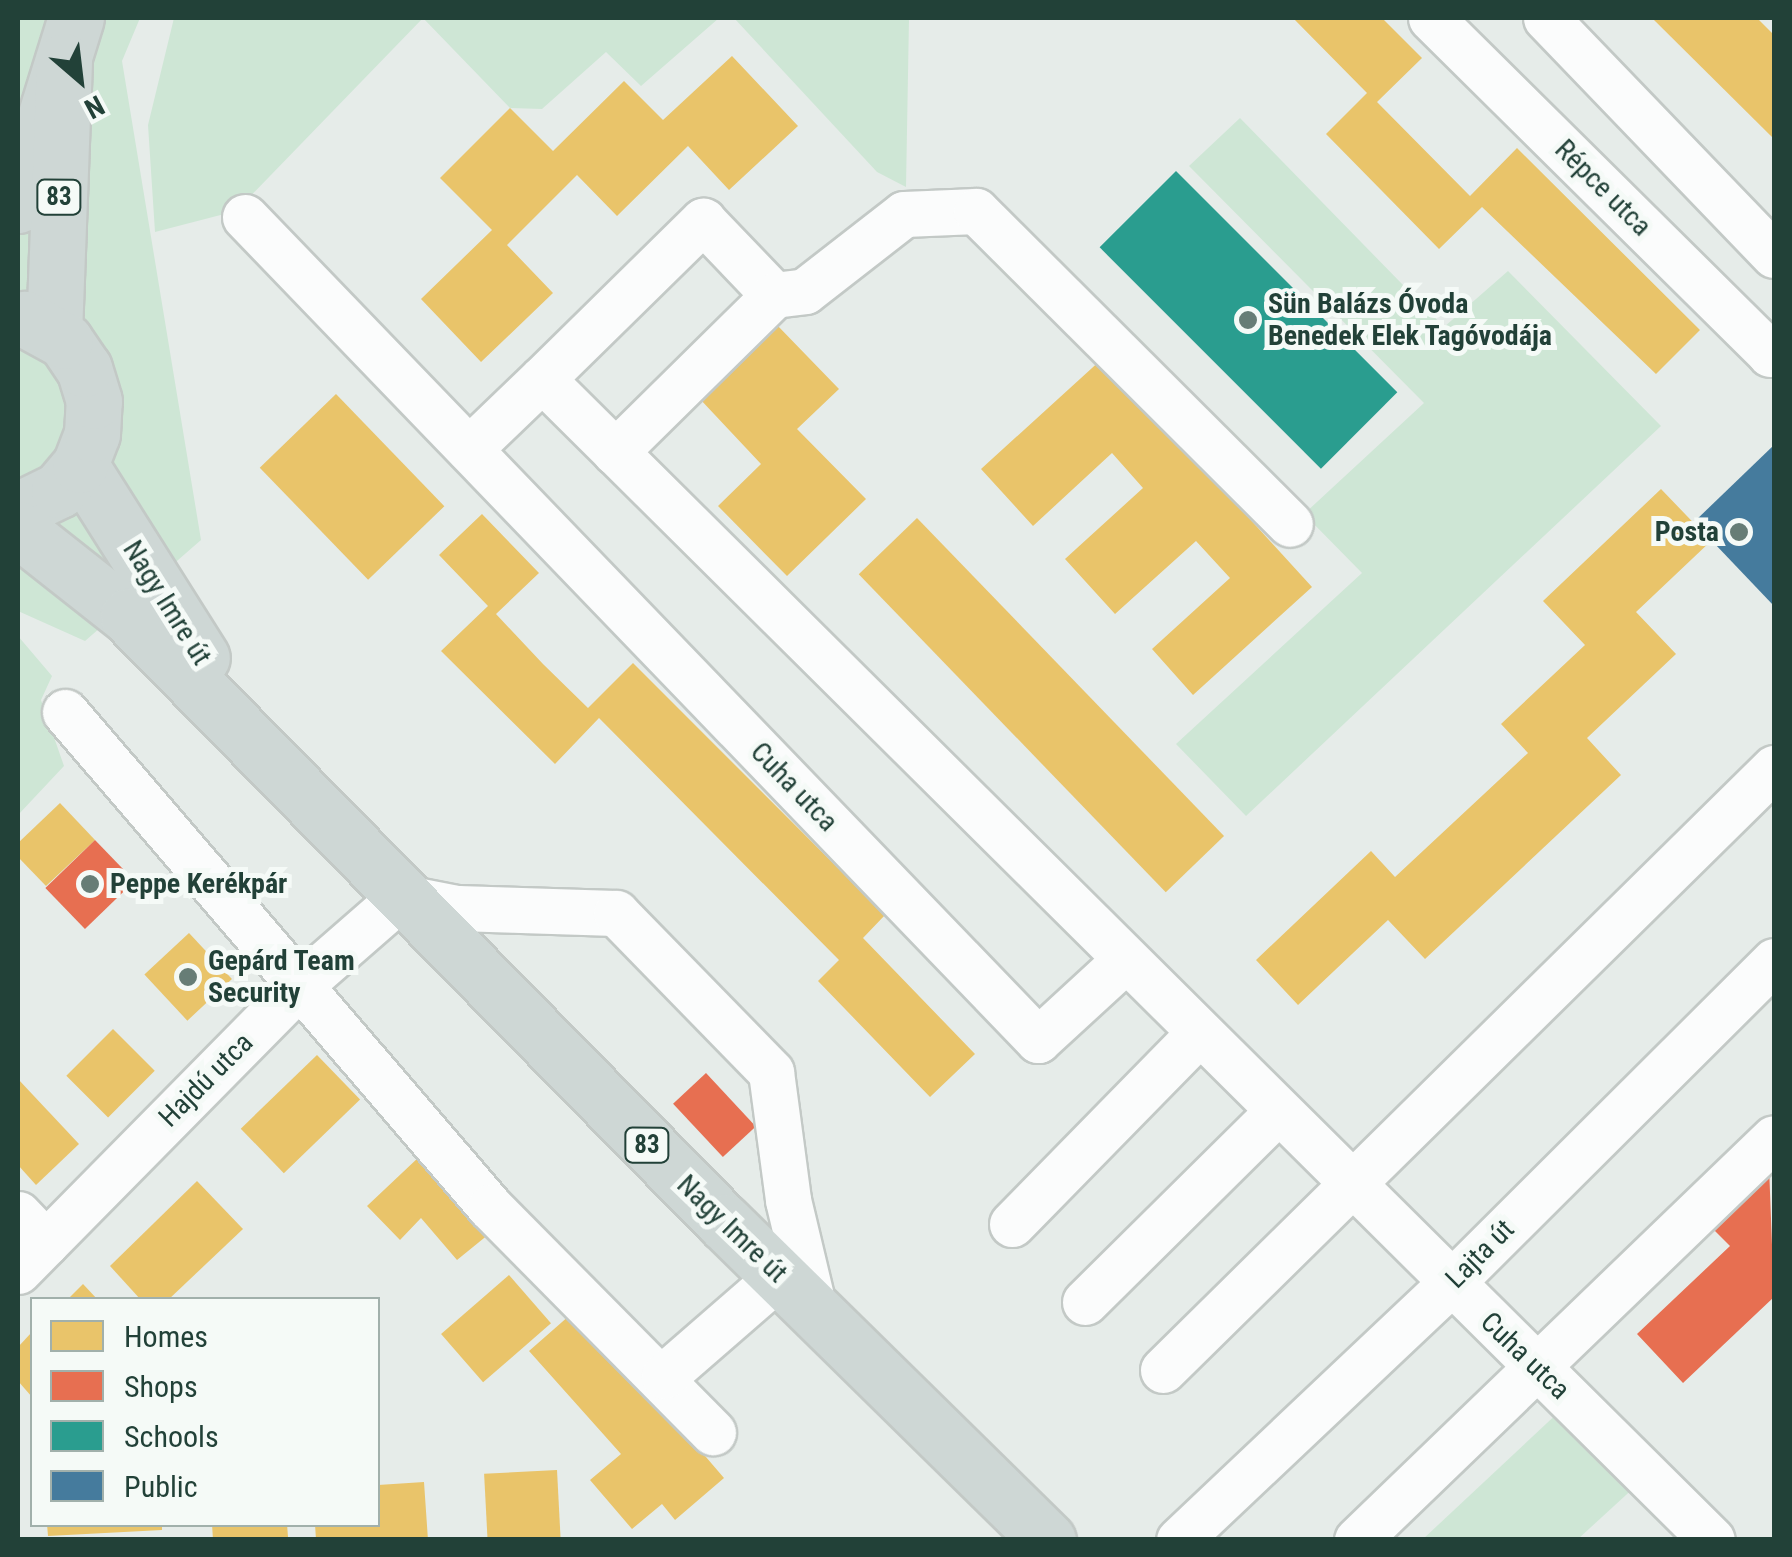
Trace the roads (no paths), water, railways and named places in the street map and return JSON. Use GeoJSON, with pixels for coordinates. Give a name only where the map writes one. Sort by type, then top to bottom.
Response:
{"type":"FeatureCollection","features":[{"type":"Feature","properties":{"kind":"main road","name":"83"},"geometry":{"type":"LineString","coordinates":[[18,206],[70,39]]}},
{"type":"Feature","properties":{"kind":"main road","name":"83"},"geometry":{"type":"LineString","coordinates":[[70,39],[36,325],[84,368],[94,401],[92,434],[80,465]]}},
{"type":"Feature","properties":{"kind":"main road"},"geometry":{"type":"LineString","coordinates":[[18,510],[59,490],[80,465]]}},
{"type":"Feature","properties":{"kind":"main road","name":"Nagy Imre út"},"geometry":{"type":"LineString","coordinates":[[80,465],[254,741]]}},
{"type":"Feature","properties":{"kind":"main road","name":"Nagy Imre út"},"geometry":{"type":"LineString","coordinates":[[18,530],[128,616],[254,741],[401,897],[1048,1540]]}},
{"type":"Feature","properties":{"kind":"street","name":"Répce utca"},"geometry":{"type":"LineString","coordinates":[[1431,18],[1770,354],[1774,350]]}},
{"type":"Feature","properties":{"kind":"street"},"geometry":{"type":"LineString","coordinates":[[1546,18],[1774,256]]}},
{"type":"Feature","properties":{"kind":"street"},"geometry":{"type":"LineString","coordinates":[[614,452],[774,295],[805,291],[904,214],[976,210],[1290,524]]}},
{"type":"Feature","properties":{"kind":"street","name":"Cuha utca"},"geometry":{"type":"LineString","coordinates":[[245,217],[1038,1040],[1124,960]]}},
{"type":"Feature","properties":{"kind":"street"},"geometry":{"type":"LineString","coordinates":[[468,449],[703,221],[774,295]]}},
{"type":"Feature","properties":{"kind":"street","name":"Cuha utca"},"geometry":{"type":"LineString","coordinates":[[542,379],[1536,1368],[1692,1533]]}},
{"type":"Feature","properties":{"kind":"street"},"geometry":{"type":"LineString","coordinates":[[66,712],[490,1207],[664,1376],[713,1432]]}},
{"type":"Feature","properties":{"kind":"street"},"geometry":{"type":"LineString","coordinates":[[1162,1370],[1774,768]]}},
{"type":"Feature","properties":{"kind":"street"},"geometry":{"type":"LineString","coordinates":[[401,897],[457,908],[616,913],[771,1072],[797,1292],[664,1376]]}},
{"type":"Feature","properties":{"kind":"street","name":"Hajdú utca"},"geometry":{"type":"LineString","coordinates":[[27,1242],[299,986],[401,897]]}},
{"type":"Feature","properties":{"kind":"street","name":"Lajta út"},"geometry":{"type":"LineString","coordinates":[[1179,1540],[1450,1284],[1774,961]]}},
{"type":"Feature","properties":{"kind":"street"},"geometry":{"type":"LineString","coordinates":[[1012,1224],[1198,1034]]}},
{"type":"Feature","properties":{"kind":"street"},"geometry":{"type":"LineString","coordinates":[[1085,1302],[1277,1112]]}},
{"type":"Feature","properties":{"kind":"street"},"geometry":{"type":"LineString","coordinates":[[1358,1540],[1774,1138]]}},
{"type":"Feature","properties":{"kind":"place","name":"Sün Balázs Óvoda Benedek Elek Tagóvodája"},"geometry":{"type":"Point","coordinates":[1248,320]}},
{"type":"Feature","properties":{"kind":"place","name":"Posta"},"geometry":{"type":"Point","coordinates":[1739,532]}},
{"type":"Feature","properties":{"kind":"place","name":"Peppe Kerékpár"},"geometry":{"type":"Point","coordinates":[90,884]}},
{"type":"Feature","properties":{"kind":"place","name":"Gepárd Team Security"},"geometry":{"type":"Point","coordinates":[188,977]}}]}
